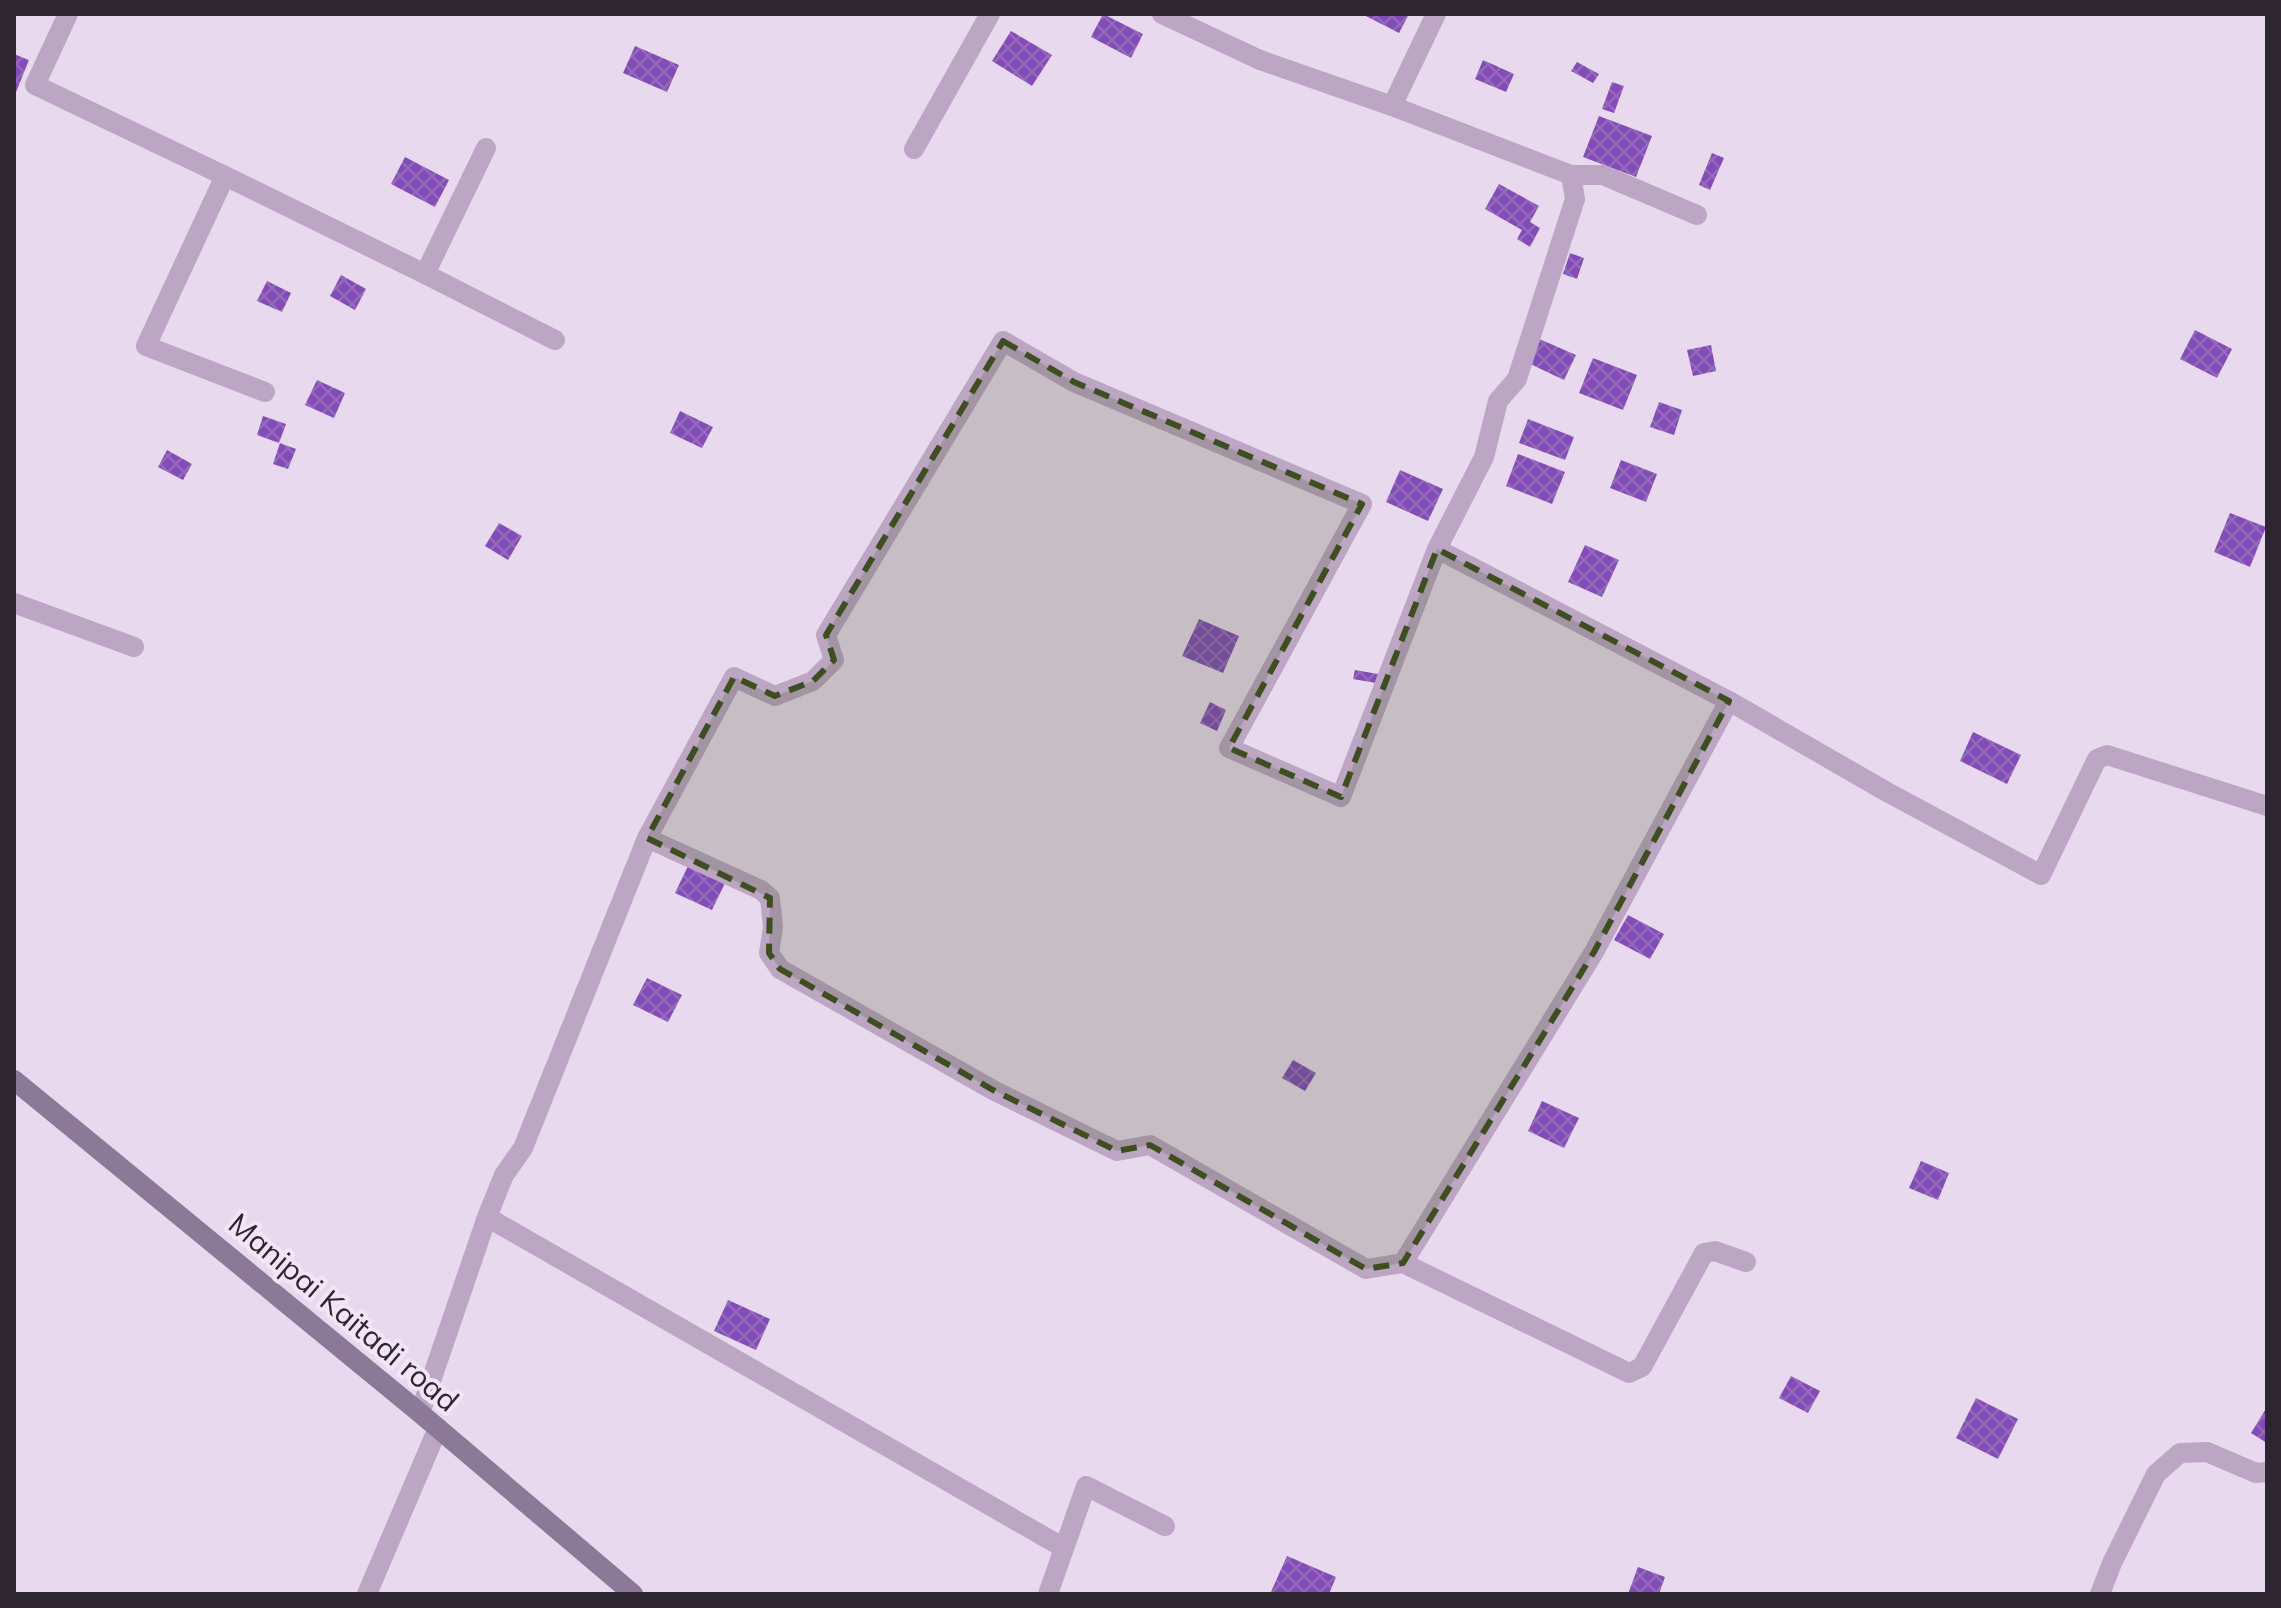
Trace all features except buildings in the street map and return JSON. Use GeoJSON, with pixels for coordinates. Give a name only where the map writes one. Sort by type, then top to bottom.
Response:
{"type":"FeatureCollection","features":[{"type":"Feature","properties":{"kind":"main road","name":"Manipai Kaitadi road"},"geometry":{"type":"LineString","coordinates":[[14,1080],[420,1413],[633,1594]]}},
{"type":"Feature","properties":{"kind":"street"},"geometry":{"type":"LineString","coordinates":[[68,14],[35,85],[555,340]]}},
{"type":"Feature","properties":{"kind":"street"},"geometry":{"type":"LineString","coordinates":[[914,149],[990,14]]}},
{"type":"Feature","properties":{"kind":"street"},"geometry":{"type":"LineString","coordinates":[[1162,14],[1260,60],[1392,106],[1571,175],[1603,175],[1697,215]]}},
{"type":"Feature","properties":{"kind":"street"},"geometry":{"type":"LineString","coordinates":[[1392,106],[1436,14]]}},
{"type":"Feature","properties":{"kind":"street"},"geometry":{"type":"LineString","coordinates":[[425,274],[486,148]]}},
{"type":"Feature","properties":{"kind":"street"},"geometry":{"type":"LineString","coordinates":[[420,1413],[487,1217],[504,1175],[523,1148],[647,838],[734,677],[775,696],[813,681],[834,660],[826,635],[1003,341],[1074,382],[1362,504],[1229,748],[1341,797],[1437,549],[1484,457],[1498,401],[1517,379],[1575,199],[1571,175]]}},
{"type":"Feature","properties":{"kind":"street"},"geometry":{"type":"LineString","coordinates":[[225,176],[146,346],[265,392]]}},
{"type":"Feature","properties":{"kind":"street"},"geometry":{"type":"LineString","coordinates":[[1437,549],[1729,701],[1887,792],[2041,875],[2097,759],[2107,755],[2267,806]]}},
{"type":"Feature","properties":{"kind":"street"},"geometry":{"type":"LineString","coordinates":[[14,603],[134,647]]}},
{"type":"Feature","properties":{"kind":"street"},"geometry":{"type":"LineString","coordinates":[[1403,1263],[1594,952],[1729,701]]}},
{"type":"Feature","properties":{"kind":"street"},"geometry":{"type":"LineString","coordinates":[[647,838],[761,890],[770,898],[773,927],[769,953],[780,969],[993,1090],[1117,1151],[1150,1145],[1366,1269],[1403,1263],[1629,1373],[1642,1367],[1704,1253],[1715,1251],[1746,1262]]}},
{"type":"Feature","properties":{"kind":"street"},"geometry":{"type":"LineString","coordinates":[[487,1217],[1064,1548]]}},
{"type":"Feature","properties":{"kind":"street"},"geometry":{"type":"LineString","coordinates":[[367,1594],[438,1428]]}},
{"type":"Feature","properties":{"kind":"street"},"geometry":{"type":"LineString","coordinates":[[2100,1594],[2156,1474],[2180,1453],[2207,1452],[2256,1473],[2267,1472]]}},
{"type":"Feature","properties":{"kind":"street"},"geometry":{"type":"LineString","coordinates":[[1048,1594],[1086,1486],[1165,1526]]}},
{"type":"Feature","properties":{"kind":"highlighted area"},"geometry":{"type":"Polygon","coordinates":[[[1003,341],[1074,382],[1362,504],[1229,748],[1341,797],[1437,549],[1729,701],[1594,952],[1403,1263],[1366,1269],[1150,1145],[1117,1151],[993,1090],[780,969],[769,953],[770,898],[647,838],[734,677],[775,696],[813,681],[834,660],[826,635],[1003,341]]]}}]}
